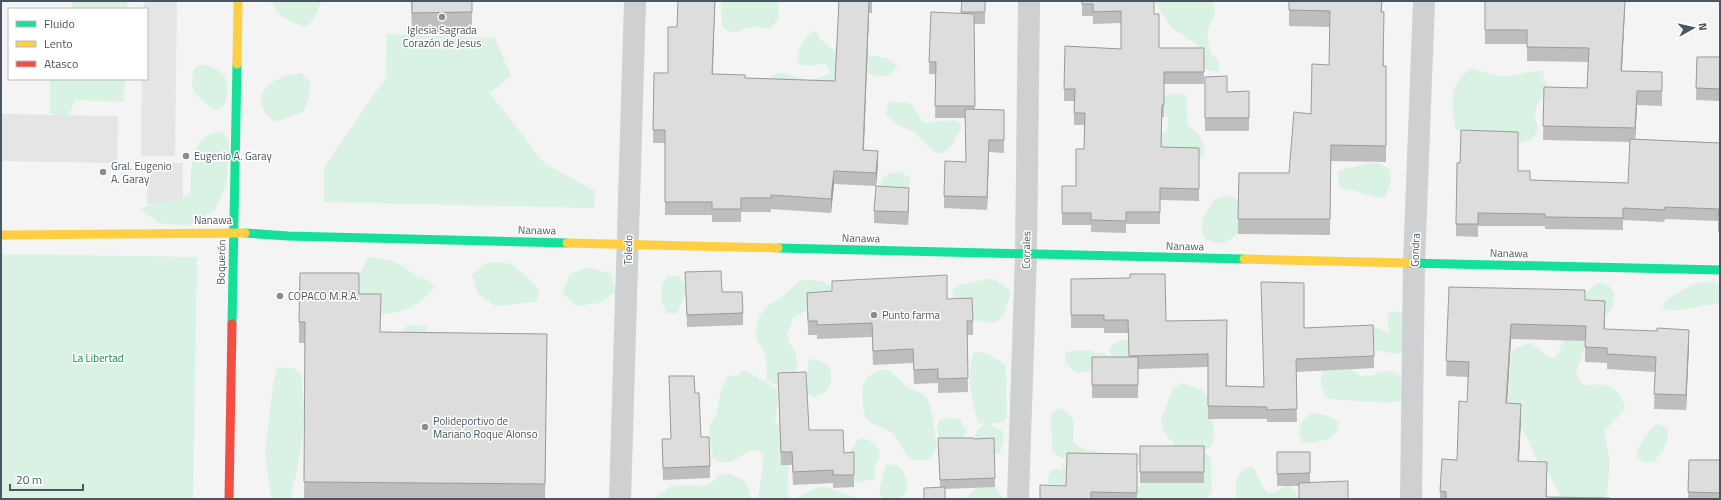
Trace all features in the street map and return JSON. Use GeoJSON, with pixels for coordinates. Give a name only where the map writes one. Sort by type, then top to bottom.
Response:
{"type":"FeatureCollection","features":[{"type":"Feature","properties":{"kind":"street","name":"Boquerón"},"geometry":{"type":"LineString","coordinates":[[229,499],[238,1]]}},
{"type":"Feature","properties":{"kind":"street","name":"Toledo"},"geometry":{"type":"LineString","coordinates":[[620,499],[635,1]]}},
{"type":"Feature","properties":{"kind":"street","name":"Corrales"},"geometry":{"type":"LineString","coordinates":[[1018,499],[1026,254],[1029,1]]}},
{"type":"Feature","properties":{"kind":"street","name":"Gondra"},"geometry":{"type":"LineString","coordinates":[[1411,499],[1414,263],[1424,1]]}},
{"type":"Feature","properties":{"kind":"street","name":"Nanawa"},"geometry":{"type":"LineString","coordinates":[[1,235],[233,232],[288,236],[1720,270]]}},
{"type":"Feature","properties":{"kind":"shaded area"},"geometry":{"type":"Polygon","coordinates":[[[144,1],[177,1],[175,156],[141,156],[142,80],[148,80],[148,8],[143,8],[144,1]]]}},
{"type":"Feature","properties":{"kind":"shaded area"},"geometry":{"type":"Polygon","coordinates":[[[1,114],[118,116],[117,163],[1,161],[1,114]]]}},
{"type":"Feature","properties":{"kind":"shaded area"},"geometry":{"type":"Polygon","coordinates":[[[148,163],[183,163],[183,204],[147,204],[148,163]]]}},
{"type":"Feature","properties":{"kind":"green space"},"geometry":{"type":"Polygon","coordinates":[[[72,1],[128,1],[127,8],[72,8],[72,1]]]}},
{"type":"Feature","properties":{"kind":"green space"},"geometry":{"type":"Polygon","coordinates":[[[271,1],[321,1],[314,19],[306,27],[285,18],[277,12],[271,1]]]}},
{"type":"Feature","properties":{"kind":"green space"},"geometry":{"type":"Polygon","coordinates":[[[721,1],[779,1],[778,20],[770,29],[751,27],[738,32],[732,32],[722,27],[721,1]]]}},
{"type":"Feature","properties":{"kind":"green space"},"geometry":{"type":"Polygon","coordinates":[[[1157,1],[1214,1],[1215,13],[1207,32],[1210,53],[1218,60],[1220,71],[1210,71],[1202,65],[1197,45],[1172,28],[1155,3],[1157,1]]]}},
{"type":"Feature","properties":{"kind":"green space"},"geometry":{"type":"Polygon","coordinates":[[[815,30],[821,40],[842,57],[864,55],[880,56],[887,58],[897,66],[893,72],[884,76],[853,70],[837,74],[831,100],[766,84],[775,74],[780,73],[812,80],[830,73],[826,64],[804,66],[798,63],[797,58],[799,49],[804,40],[815,30]]]}},
{"type":"Feature","properties":{"kind":"green space"},"geometry":{"type":"Polygon","coordinates":[[[387,34],[495,38],[511,76],[490,93],[544,163],[595,191],[594,208],[324,202],[324,167],[386,77],[387,34]]]}},
{"type":"Feature","properties":{"kind":"green space"},"geometry":{"type":"Polygon","coordinates":[[[203,65],[211,67],[222,73],[227,83],[227,96],[225,104],[216,110],[199,97],[193,88],[192,76],[194,68],[203,65]]]}},
{"type":"Feature","properties":{"kind":"green space"},"geometry":{"type":"Polygon","coordinates":[[[1471,68],[1501,76],[1542,71],[1548,90],[1536,107],[1535,117],[1538,130],[1535,135],[1529,140],[1509,144],[1497,143],[1473,137],[1456,130],[1452,104],[1453,96],[1458,81],[1471,68]]]}},
{"type":"Feature","properties":{"kind":"green space"},"geometry":{"type":"Polygon","coordinates":[[[302,73],[310,81],[307,105],[303,112],[276,122],[264,110],[261,98],[263,93],[272,82],[288,75],[302,73]]]}},
{"type":"Feature","properties":{"kind":"green space"},"geometry":{"type":"Polygon","coordinates":[[[50,80],[125,80],[124,102],[75,100],[69,115],[59,116],[50,113],[50,80]]]}},
{"type":"Feature","properties":{"kind":"green space"},"geometry":{"type":"Polygon","coordinates":[[[1176,93],[1186,95],[1189,127],[1196,132],[1203,144],[1205,153],[1198,161],[1168,160],[1160,146],[1159,137],[1167,130],[1169,120],[1159,103],[1166,95],[1176,93]]]}},
{"type":"Feature","properties":{"kind":"green space"},"geometry":{"type":"Polygon","coordinates":[[[891,101],[912,104],[924,123],[954,120],[959,122],[962,126],[951,147],[941,154],[936,153],[914,132],[899,126],[886,115],[888,105],[891,101]]]}},
{"type":"Feature","properties":{"kind":"green space"},"geometry":{"type":"Polygon","coordinates":[[[221,131],[229,140],[227,181],[215,211],[188,226],[158,223],[141,209],[153,204],[178,199],[190,194],[192,164],[197,146],[210,134],[221,131]]]}},
{"type":"Feature","properties":{"kind":"green space"},"geometry":{"type":"Polygon","coordinates":[[[1369,163],[1379,163],[1389,169],[1391,180],[1386,196],[1376,198],[1352,190],[1342,189],[1339,185],[1337,174],[1340,170],[1369,163]]]}},
{"type":"Feature","properties":{"kind":"green space"},"geometry":{"type":"Polygon","coordinates":[[[900,172],[910,177],[908,197],[881,195],[881,179],[889,173],[900,172]]]}},
{"type":"Feature","properties":{"kind":"green space"},"geometry":{"type":"Polygon","coordinates":[[[1225,196],[1235,198],[1243,205],[1240,232],[1224,244],[1211,242],[1203,235],[1202,224],[1204,216],[1215,199],[1225,196]]]}},
{"type":"Feature","properties":{"kind":"green space","name":"La Libertad"},"geometry":{"type":"Polygon","coordinates":[[[1,254],[197,257],[193,499],[1,499],[1,254]]]}},
{"type":"Feature","properties":{"kind":"green space"},"geometry":{"type":"Polygon","coordinates":[[[368,257],[385,259],[397,263],[421,280],[419,274],[435,287],[417,304],[405,310],[381,315],[359,294],[360,275],[368,257]]]}},
{"type":"Feature","properties":{"kind":"green space"},"geometry":{"type":"Polygon","coordinates":[[[487,262],[508,263],[526,276],[540,291],[536,302],[495,306],[478,294],[472,275],[487,262]]]}},
{"type":"Feature","properties":{"kind":"green space"},"geometry":{"type":"Polygon","coordinates":[[[589,267],[611,274],[616,292],[599,303],[576,306],[562,292],[570,274],[589,267]]]}},
{"type":"Feature","properties":{"kind":"green space"},"geometry":{"type":"Polygon","coordinates":[[[668,276],[678,276],[685,284],[685,295],[677,314],[667,313],[662,304],[662,284],[668,276]]]}},
{"type":"Feature","properties":{"kind":"green space"},"geometry":{"type":"Polygon","coordinates":[[[991,278],[1000,282],[1011,293],[1004,314],[997,322],[986,322],[974,319],[964,314],[955,304],[952,290],[961,285],[991,278]]]}},
{"type":"Feature","properties":{"kind":"green space"},"geometry":{"type":"Polygon","coordinates":[[[799,281],[820,281],[830,285],[832,295],[801,314],[794,316],[787,335],[790,344],[796,352],[796,384],[788,386],[777,385],[766,380],[767,373],[765,354],[755,336],[759,317],[766,307],[783,296],[799,281]]]}},
{"type":"Feature","properties":{"kind":"green space"},"geometry":{"type":"Polygon","coordinates":[[[1600,282],[1609,285],[1614,294],[1612,308],[1605,316],[1590,313],[1585,299],[1590,288],[1600,282]]]}},
{"type":"Feature","properties":{"kind":"green space"},"geometry":{"type":"Polygon","coordinates":[[[1712,282],[1720,285],[1720,303],[1672,311],[1662,308],[1666,300],[1693,284],[1712,282]]]}},
{"type":"Feature","properties":{"kind":"green space"},"geometry":{"type":"Polygon","coordinates":[[[1394,311],[1403,314],[1404,352],[1394,354],[1372,349],[1372,326],[1391,334],[1388,324],[1388,316],[1389,313],[1394,311]]]}},
{"type":"Feature","properties":{"kind":"green space"},"geometry":{"type":"Polygon","coordinates":[[[408,325],[428,326],[413,362],[393,339],[408,325]]]}},
{"type":"Feature","properties":{"kind":"green space"},"geometry":{"type":"Polygon","coordinates":[[[1574,338],[1585,343],[1583,354],[1576,372],[1580,382],[1589,386],[1603,384],[1613,388],[1617,392],[1626,409],[1604,431],[1610,462],[1607,493],[1603,499],[1562,499],[1549,474],[1535,458],[1528,439],[1523,431],[1507,418],[1511,351],[1529,343],[1547,355],[1555,358],[1564,340],[1574,338]]]}},
{"type":"Feature","properties":{"kind":"green space"},"geometry":{"type":"Polygon","coordinates":[[[1126,340],[1131,343],[1139,359],[1113,358],[1110,354],[1109,350],[1112,345],[1126,340]]]}},
{"type":"Feature","properties":{"kind":"green space"},"geometry":{"type":"Polygon","coordinates":[[[1095,350],[1091,352],[1105,354],[1112,360],[1093,371],[1077,373],[1065,363],[1065,354],[1069,351],[1095,350]]]}},
{"type":"Feature","properties":{"kind":"green space"},"geometry":{"type":"Polygon","coordinates":[[[983,352],[1005,364],[1007,380],[1007,417],[1004,421],[989,424],[1003,431],[1004,442],[1000,453],[992,453],[984,450],[978,444],[975,437],[979,428],[987,424],[978,423],[972,398],[970,368],[974,353],[983,352]]]}},
{"type":"Feature","properties":{"kind":"green space"},"geometry":{"type":"Polygon","coordinates":[[[811,359],[821,361],[830,367],[831,373],[831,383],[827,390],[824,393],[813,397],[807,393],[808,363],[811,359]]]}},
{"type":"Feature","properties":{"kind":"green space"},"geometry":{"type":"Polygon","coordinates":[[[277,367],[293,368],[301,375],[303,392],[304,408],[302,438],[298,468],[290,499],[271,499],[265,450],[274,379],[277,367]]]}},
{"type":"Feature","properties":{"kind":"green space"},"geometry":{"type":"Polygon","coordinates":[[[1347,367],[1361,376],[1388,371],[1396,372],[1399,375],[1402,386],[1402,397],[1400,401],[1390,403],[1329,399],[1324,393],[1321,385],[1321,376],[1324,368],[1347,367]]]}},
{"type":"Feature","properties":{"kind":"green space"},"geometry":{"type":"Polygon","coordinates":[[[884,369],[894,374],[906,386],[926,396],[930,405],[937,445],[931,459],[921,460],[910,458],[892,433],[868,420],[864,410],[862,396],[863,385],[868,377],[877,371],[884,369]]]}},
{"type":"Feature","properties":{"kind":"green space"},"geometry":{"type":"Polygon","coordinates":[[[744,370],[779,390],[775,422],[791,436],[787,491],[790,499],[758,499],[764,456],[757,450],[750,451],[735,460],[726,463],[713,458],[709,435],[710,424],[716,415],[720,395],[727,376],[738,375],[744,370]]]}},
{"type":"Feature","properties":{"kind":"green space"},"geometry":{"type":"Polygon","coordinates":[[[1182,383],[1202,390],[1208,397],[1215,434],[1212,445],[1204,451],[1211,458],[1212,492],[1206,499],[1132,499],[1136,489],[1152,476],[1175,446],[1162,429],[1161,419],[1173,388],[1182,383]]]}},
{"type":"Feature","properties":{"kind":"green space"},"geometry":{"type":"Polygon","coordinates":[[[1060,408],[1072,418],[1074,425],[1073,441],[1083,449],[1130,458],[1148,449],[1148,466],[1060,458],[1052,451],[1051,412],[1060,408]]]}},
{"type":"Feature","properties":{"kind":"green space"},"geometry":{"type":"Polygon","coordinates":[[[1315,413],[1334,419],[1339,424],[1337,423],[1338,428],[1336,432],[1328,439],[1312,443],[1301,442],[1299,433],[1301,424],[1310,414],[1315,413]]]}},
{"type":"Feature","properties":{"kind":"green space"},"geometry":{"type":"Polygon","coordinates":[[[944,418],[960,419],[967,432],[961,440],[941,439],[937,433],[937,428],[939,421],[944,418]]]}},
{"type":"Feature","properties":{"kind":"green space"},"geometry":{"type":"Polygon","coordinates":[[[1656,424],[1667,427],[1667,441],[1664,449],[1655,461],[1645,463],[1636,458],[1637,453],[1643,440],[1656,424]]]}},
{"type":"Feature","properties":{"kind":"green space"},"geometry":{"type":"Polygon","coordinates":[[[862,438],[873,443],[878,448],[880,454],[875,466],[874,479],[858,483],[854,479],[850,453],[857,440],[862,438]]]}},
{"type":"Feature","properties":{"kind":"green space"},"geometry":{"type":"Polygon","coordinates":[[[1062,462],[1068,470],[1068,491],[1051,497],[1048,478],[1052,469],[1063,469],[1062,462]]]}},
{"type":"Feature","properties":{"kind":"green space"},"geometry":{"type":"Polygon","coordinates":[[[886,465],[896,465],[900,467],[906,477],[907,489],[905,494],[900,498],[887,499],[880,495],[879,491],[886,465]]]}},
{"type":"Feature","properties":{"kind":"green space"},"geometry":{"type":"Polygon","coordinates":[[[1248,467],[1253,467],[1261,484],[1267,491],[1271,493],[1275,492],[1289,485],[1297,493],[1298,499],[1238,499],[1236,485],[1238,476],[1240,472],[1248,467]]]}},
{"type":"Feature","properties":{"kind":"green space"},"geometry":{"type":"Polygon","coordinates":[[[729,474],[744,480],[749,489],[751,499],[653,499],[671,486],[703,486],[712,483],[719,475],[729,474]]]}},
{"type":"Feature","properties":{"kind":"green space"},"geometry":{"type":"Polygon","coordinates":[[[989,483],[995,487],[1004,499],[964,499],[976,487],[989,483]]]}},
{"type":"Feature","properties":{"kind":"green space"},"geometry":{"type":"Polygon","coordinates":[[[819,487],[829,488],[859,498],[878,499],[798,499],[799,496],[819,487]]]}},
{"type":"Feature","properties":{"kind":"building"},"geometry":{"type":"Polygon","coordinates":[[[412,1],[472,1],[472,12],[412,13],[412,1]]]}},
{"type":"Feature","properties":{"kind":"building"},"geometry":{"type":"Polygon","coordinates":[[[678,1],[715,1],[712,74],[745,75],[745,78],[835,81],[839,1],[869,1],[863,150],[878,151],[876,173],[834,171],[831,199],[771,195],[771,198],[741,198],[741,209],[712,209],[712,202],[665,202],[665,130],[653,130],[654,73],[668,73],[668,27],[677,27],[678,1]]]}},
{"type":"Feature","properties":{"kind":"building"},"geometry":{"type":"Polygon","coordinates":[[[962,1],[985,1],[985,12],[961,12],[962,1]]]}},
{"type":"Feature","properties":{"kind":"building"},"geometry":{"type":"Polygon","coordinates":[[[1082,1],[1154,1],[1154,14],[1159,14],[1159,48],[1204,48],[1204,72],[1164,72],[1164,105],[1162,105],[1161,147],[1199,148],[1199,189],[1160,188],[1160,212],[1126,212],[1126,221],[1091,220],[1091,213],[1062,213],[1062,186],[1076,186],[1076,149],[1084,149],[1085,113],[1074,113],[1075,89],[1064,89],[1065,46],[1121,49],[1121,11],[1093,12],[1093,4],[1082,4],[1082,1]]]}},
{"type":"Feature","properties":{"kind":"building"},"geometry":{"type":"Polygon","coordinates":[[[1289,1],[1382,1],[1381,12],[1384,12],[1383,66],[1386,66],[1386,146],[1331,145],[1330,219],[1238,219],[1239,173],[1289,173],[1294,112],[1311,114],[1312,64],[1329,65],[1330,11],[1289,10],[1289,1]]]}},
{"type":"Feature","properties":{"kind":"building"},"geometry":{"type":"Polygon","coordinates":[[[1485,1],[1625,1],[1621,71],[1662,72],[1662,91],[1637,91],[1635,128],[1543,126],[1544,87],[1587,88],[1589,48],[1527,47],[1527,30],[1485,30],[1485,1]]]}},
{"type":"Feature","properties":{"kind":"building"},"geometry":{"type":"Polygon","coordinates":[[[931,12],[974,14],[975,106],[935,106],[936,62],[929,62],[931,12]]]}},
{"type":"Feature","properties":{"kind":"building"},"geometry":{"type":"Polygon","coordinates":[[[1697,57],[1720,57],[1720,89],[1696,88],[1697,57]]]}},
{"type":"Feature","properties":{"kind":"building"},"geometry":{"type":"Polygon","coordinates":[[[1227,76],[1227,92],[1249,91],[1249,118],[1205,118],[1205,77],[1227,76]]]}},
{"type":"Feature","properties":{"kind":"building"},"geometry":{"type":"Polygon","coordinates":[[[965,109],[1004,110],[1004,140],[989,140],[987,197],[944,196],[945,161],[966,162],[965,109]]]}},
{"type":"Feature","properties":{"kind":"building"},"geometry":{"type":"Polygon","coordinates":[[[1461,130],[1518,132],[1518,171],[1530,171],[1530,180],[1628,183],[1630,139],[1720,143],[1720,220],[1718,219],[1719,209],[1665,207],[1664,210],[1623,208],[1623,218],[1545,217],[1545,214],[1478,213],[1478,224],[1456,224],[1457,163],[1460,163],[1461,130]]]}},
{"type":"Feature","properties":{"kind":"building"},"geometry":{"type":"Polygon","coordinates":[[[876,186],[909,188],[908,212],[874,211],[876,186]]]}},
{"type":"Feature","properties":{"kind":"building"},"geometry":{"type":"Polygon","coordinates":[[[721,271],[722,292],[742,292],[743,313],[687,315],[685,272],[721,271]]]}},
{"type":"Feature","properties":{"kind":"building","name":"Polideportivo de Mariano Roque Alonso"},"geometry":{"type":"Polygon","coordinates":[[[300,273],[359,273],[359,294],[381,294],[380,332],[547,334],[545,484],[304,482],[305,322],[299,322],[300,273]]]}},
{"type":"Feature","properties":{"kind":"building"},"geometry":{"type":"Polygon","coordinates":[[[1130,274],[1165,274],[1166,321],[1227,320],[1226,386],[1264,387],[1261,282],[1304,283],[1304,328],[1373,325],[1374,356],[1296,359],[1297,409],[1267,410],[1267,407],[1208,406],[1208,354],[1129,356],[1128,320],[1104,320],[1104,315],[1071,315],[1071,279],[1130,278],[1130,274]]]}},
{"type":"Feature","properties":{"kind":"building"},"geometry":{"type":"Polygon","coordinates":[[[947,275],[947,299],[972,298],[973,321],[967,321],[968,378],[938,379],[938,369],[914,370],[913,349],[873,351],[872,323],[817,325],[817,321],[808,321],[807,293],[832,291],[832,281],[947,275]]]}},
{"type":"Feature","properties":{"kind":"building"},"geometry":{"type":"Polygon","coordinates":[[[1449,287],[1585,290],[1585,300],[1605,301],[1604,329],[1657,331],[1657,328],[1689,330],[1686,395],[1654,394],[1656,357],[1607,354],[1607,348],[1585,347],[1586,326],[1511,324],[1506,403],[1521,404],[1518,461],[1547,462],[1546,497],[1610,499],[1446,499],[1446,492],[1440,491],[1442,459],[1457,460],[1459,401],[1467,402],[1469,362],[1446,361],[1449,287]]]}},
{"type":"Feature","properties":{"kind":"building"},"geometry":{"type":"Polygon","coordinates":[[[1092,357],[1138,357],[1138,385],[1092,385],[1092,357]]]}},
{"type":"Feature","properties":{"kind":"building"},"geometry":{"type":"Polygon","coordinates":[[[806,372],[809,430],[843,430],[844,453],[854,452],[854,475],[833,475],[833,470],[793,472],[792,452],[781,452],[778,373],[806,372]]]}},
{"type":"Feature","properties":{"kind":"building"},"geometry":{"type":"Polygon","coordinates":[[[669,376],[694,376],[695,393],[699,393],[701,437],[709,437],[710,466],[663,468],[662,439],[671,439],[669,376]]]}},
{"type":"Feature","properties":{"kind":"building"},"geometry":{"type":"Polygon","coordinates":[[[938,438],[994,438],[995,478],[940,480],[938,438]]]}},
{"type":"Feature","properties":{"kind":"building"},"geometry":{"type":"Polygon","coordinates":[[[1140,446],[1204,446],[1204,472],[1140,472],[1140,446]]]}},
{"type":"Feature","properties":{"kind":"building"},"geometry":{"type":"Polygon","coordinates":[[[1277,452],[1310,452],[1310,473],[1277,474],[1277,452]]]}},
{"type":"Feature","properties":{"kind":"building"},"geometry":{"type":"Polygon","coordinates":[[[1067,453],[1137,454],[1137,493],[1091,492],[1091,499],[1040,499],[1040,485],[1066,486],[1067,453]]]}},
{"type":"Feature","properties":{"kind":"building"},"geometry":{"type":"Polygon","coordinates":[[[1689,460],[1720,460],[1720,493],[1688,492],[1689,460]]]}},
{"type":"Feature","properties":{"kind":"building"},"geometry":{"type":"Polygon","coordinates":[[[1348,481],[1348,499],[1299,499],[1299,483],[1348,481]]]}},
{"type":"Feature","properties":{"kind":"building"},"geometry":{"type":"Polygon","coordinates":[[[945,487],[945,499],[924,499],[924,488],[945,487]]]}},
{"type":"Feature","properties":{"kind":"traffic: fast"},"geometry":{"type":"LineString","coordinates":[[232,324],[237,64]]}},
{"type":"Feature","properties":{"kind":"traffic: fast"},"geometry":{"type":"LineString","coordinates":[[245,233],[288,236],[567,243]]}},
{"type":"Feature","properties":{"kind":"traffic: fast"},"geometry":{"type":"LineString","coordinates":[[778,248],[1244,259]]}},
{"type":"Feature","properties":{"kind":"traffic: fast"},"geometry":{"type":"LineString","coordinates":[[1409,263],[1720,270]]}},
{"type":"Feature","properties":{"kind":"traffic: slow"},"geometry":{"type":"LineString","coordinates":[[237,64],[238,1]]}},
{"type":"Feature","properties":{"kind":"traffic: slow"},"geometry":{"type":"LineString","coordinates":[[1,235],[245,233]]}},
{"type":"Feature","properties":{"kind":"traffic: slow"},"geometry":{"type":"LineString","coordinates":[[567,243],[778,248]]}},
{"type":"Feature","properties":{"kind":"traffic: slow"},"geometry":{"type":"LineString","coordinates":[[1244,259],[1409,263]]}},
{"type":"Feature","properties":{"kind":"traffic: jam"},"geometry":{"type":"LineString","coordinates":[[229,499],[232,324]]}},
{"type":"Feature","properties":{"kind":"place","name":"Iglesia Sagrada Corazón de Jesus"},"geometry":{"type":"Point","coordinates":[442,17]}},
{"type":"Feature","properties":{"kind":"place","name":"Eugenio A. Garay"},"geometry":{"type":"Point","coordinates":[186,156]}},
{"type":"Feature","properties":{"kind":"place","name":"Gral. Eugenio A. Garay"},"geometry":{"type":"Point","coordinates":[103,172]}},
{"type":"Feature","properties":{"kind":"place","name":"COPACO M.R.A."},"geometry":{"type":"Point","coordinates":[280,296]}},
{"type":"Feature","properties":{"kind":"place","name":"Punto farma"},"geometry":{"type":"Point","coordinates":[874,315]}},
{"type":"Feature","properties":{"kind":"place","name":"Polideportivo de Mariano Roque Alonso"},"geometry":{"type":"Point","coordinates":[425,427]}}]}
